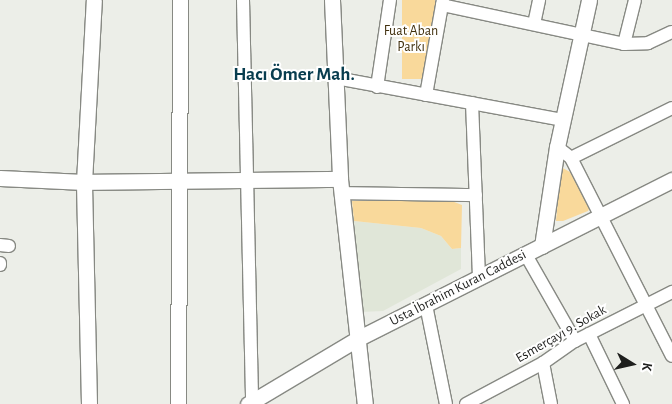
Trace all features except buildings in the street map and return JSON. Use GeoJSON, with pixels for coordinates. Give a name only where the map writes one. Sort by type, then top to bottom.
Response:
{"type":"FeatureCollection","features":[{"type":"Feature","properties":{"kind":"street"},"geometry":{"type":"LineString","coordinates":[[89,404],[84,182],[94,0]]}},
{"type":"Feature","properties":{"kind":"street"},"geometry":{"type":"LineString","coordinates":[[178,404],[180,0]]}},
{"type":"Feature","properties":{"kind":"street"},"geometry":{"type":"LineString","coordinates":[[243,0],[246,178],[257,401]]}},
{"type":"Feature","properties":{"kind":"street"},"geometry":{"type":"LineString","coordinates":[[332,0],[341,186],[365,404]]}},
{"type":"Feature","properties":{"kind":"street"},"geometry":{"type":"LineString","coordinates":[[377,87],[390,0]]}},
{"type":"Feature","properties":{"kind":"street"},"geometry":{"type":"LineString","coordinates":[[534,24],[539,0]]}},
{"type":"Feature","properties":{"kind":"street"},"geometry":{"type":"LineString","coordinates":[[542,246],[562,120],[589,0]]}},
{"type":"Feature","properties":{"kind":"street"},"geometry":{"type":"LineString","coordinates":[[624,44],[635,0]]}},
{"type":"Feature","properties":{"kind":"street"},"geometry":{"type":"LineString","coordinates":[[426,95],[442,2],[624,44],[648,43],[672,32]]}},
{"type":"Feature","properties":{"kind":"street"},"geometry":{"type":"LineString","coordinates":[[336,78],[562,120]]}},
{"type":"Feature","properties":{"kind":"street"},"geometry":{"type":"LineString","coordinates":[[472,104],[479,279]]}},
{"type":"Feature","properties":{"kind":"street"},"geometry":{"type":"LineString","coordinates":[[571,158],[672,108]]}},
{"type":"Feature","properties":{"kind":"street"},"geometry":{"type":"LineString","coordinates":[[557,147],[571,158],[603,217],[645,306],[672,356]]}},
{"type":"Feature","properties":{"kind":"street"},"geometry":{"type":"LineString","coordinates":[[0,178],[84,182],[246,178],[476,195]]}},
{"type":"Feature","properties":{"kind":"street","name":"Usta İbrahim Kuran Caddesi"},"geometry":{"type":"LineString","coordinates":[[257,401],[357,339],[603,217],[672,180]]}},
{"type":"Feature","properties":{"kind":"street"},"geometry":{"type":"LineString","coordinates":[[526,255],[575,341]]}},
{"type":"Feature","properties":{"kind":"street","name":"Esmerçayı 9. Sokak"},"geometry":{"type":"LineString","coordinates":[[466,404],[543,363],[575,341],[672,292]]}},
{"type":"Feature","properties":{"kind":"street"},"geometry":{"type":"LineString","coordinates":[[426,305],[446,404]]}},
{"type":"Feature","properties":{"kind":"street"},"geometry":{"type":"LineString","coordinates":[[589,334],[623,404]]}},
{"type":"Feature","properties":{"kind":"street"},"geometry":{"type":"LineString","coordinates":[[543,363],[551,404]]}},
{"type":"Feature","properties":{"kind":"shaded area"},"geometry":{"type":"Polygon","coordinates":[[[354,221],[421,228],[441,236],[452,249],[461,248],[461,269],[383,311],[361,312],[354,221]]]}},
{"type":"Feature","properties":{"kind":"green space","name":"Fuat Aban Parkı"},"geometry":{"type":"Polygon","coordinates":[[[402,0],[435,0],[435,79],[402,79],[402,0]]]}},
{"type":"Feature","properties":{"kind":"green space"},"geometry":{"type":"Polygon","coordinates":[[[561,167],[570,172],[590,207],[588,211],[563,221],[556,221],[561,167]]]}},
{"type":"Feature","properties":{"kind":"green space"},"geometry":{"type":"Polygon","coordinates":[[[449,200],[462,205],[461,248],[452,249],[441,236],[421,228],[354,221],[352,201],[449,200]]]}},
{"type":"Feature","properties":{"kind":"district","name":"Hacı Ömer Mah."},"geometry":{"type":"Point","coordinates":[294,75]}}]}
